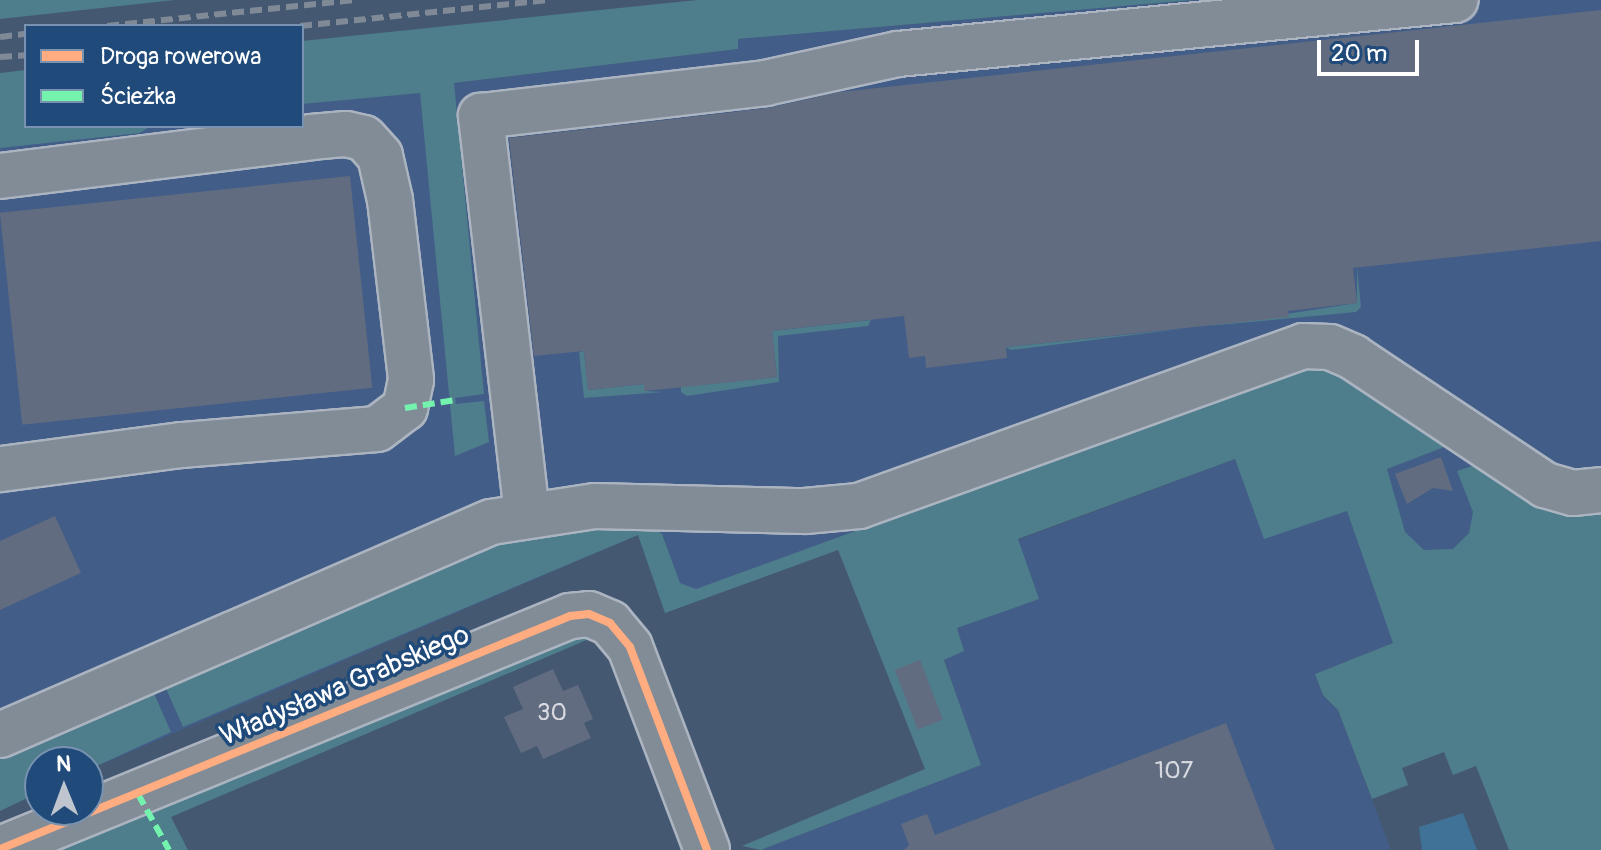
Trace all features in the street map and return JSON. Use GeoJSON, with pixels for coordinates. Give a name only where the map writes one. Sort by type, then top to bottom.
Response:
{"type":"FeatureCollection","features":[{"type":"Feature","properties":{"kind":"street"},"geometry":{"type":"LineString","coordinates":[[527,514],[481,116],[765,83],[898,54],[1455,0]]}},
{"type":"Feature","properties":{"kind":"street"},"geometry":{"type":"LineString","coordinates":[[0,176],[322,136],[364,138],[380,156],[390,200],[411,380],[405,408],[377,429],[181,445],[0,469]]}},
{"type":"Feature","properties":{"kind":"street"},"geometry":{"type":"LineString","coordinates":[[0,735],[449,536],[527,514],[595,506],[805,511],[859,506],[1289,349],[1318,345],[1353,357],[1545,485],[1573,493],[1601,490]]}},
{"type":"Feature","properties":{"kind":"street","name":"Władysława Grabskiego"},"geometry":{"type":"LineString","coordinates":[[0,849],[570,616],[589,614],[610,623],[630,647],[707,850]]}},
{"type":"Feature","properties":{"kind":"shaded area"},"geometry":{"type":"Polygon","coordinates":[[[0,0],[175,0],[0,19],[0,0]]]}},
{"type":"Feature","properties":{"kind":"shaded area"},"geometry":{"type":"Polygon","coordinates":[[[697,0],[1193,0],[738,39],[738,49],[454,83],[484,394],[455,398],[456,404],[484,401],[489,442],[455,456],[420,93],[304,104],[304,41],[697,0]]]}},
{"type":"Feature","properties":{"kind":"shaded area"},"geometry":{"type":"Polygon","coordinates":[[[1193,0],[1601,0],[1601,522],[1409,597],[1323,371],[665,613],[638,535],[104,763],[104,746],[24,746],[24,800],[0,811],[0,134],[61,128],[304,128],[304,101],[738,49],[738,39],[1193,0]]]}},
{"type":"Feature","properties":{"kind":"shaded area"},"geometry":{"type":"Polygon","coordinates":[[[24,70],[24,128],[148,128],[140,133],[0,148],[0,73],[24,70]]]}},
{"type":"Feature","properties":{"kind":"shaded area"},"geometry":{"type":"Polygon","coordinates":[[[1357,267],[1361,307],[1356,312],[1208,326],[1357,303],[1357,267]]]}},
{"type":"Feature","properties":{"kind":"shaded area"},"geometry":{"type":"Polygon","coordinates":[[[871,320],[868,326],[778,336],[779,382],[687,396],[681,392],[681,387],[777,377],[772,331],[871,320]]]}},
{"type":"Feature","properties":{"kind":"shaded area"},"geometry":{"type":"Polygon","coordinates":[[[1189,328],[1011,350],[1006,347],[1189,328]]]}},
{"type":"Feature","properties":{"kind":"shaded area"},"geometry":{"type":"Polygon","coordinates":[[[584,351],[588,390],[644,384],[644,391],[664,392],[584,398],[579,352],[584,351]]]}},
{"type":"Feature","properties":{"kind":"shaded area"},"geometry":{"type":"Polygon","coordinates":[[[1306,367],[1342,375],[1447,446],[1387,469],[1405,532],[1424,550],[1453,549],[1469,533],[1473,512],[1457,471],[1475,465],[1539,506],[1562,513],[1601,512],[1601,850],[1509,850],[1476,766],[1453,775],[1444,752],[1402,768],[1408,785],[1372,799],[1338,710],[1323,695],[1315,674],[1393,643],[1347,511],[1264,539],[1235,459],[1018,539],[1039,599],[957,628],[964,651],[944,660],[981,765],[761,850],[742,846],[925,769],[838,550],[665,613],[638,535],[183,727],[164,684],[494,543],[595,527],[655,529],[662,534],[680,583],[696,589],[1306,367]]]}},
{"type":"Feature","properties":{"kind":"shaded area"},"geometry":{"type":"Polygon","coordinates":[[[1235,459],[1347,510],[1394,643],[1315,674],[1323,695],[1338,710],[1391,850],[761,850],[980,765],[944,659],[956,628],[1018,540],[1235,459]]]}},
{"type":"Feature","properties":{"kind":"shaded area"},"geometry":{"type":"Polygon","coordinates":[[[575,621],[603,633],[171,817],[188,850],[26,850],[84,826],[104,826],[104,817],[575,621]]]}},
{"type":"Feature","properties":{"kind":"shaded area"},"geometry":{"type":"Polygon","coordinates":[[[152,689],[171,732],[104,763],[104,746],[26,746],[152,689]]]}},
{"type":"Feature","properties":{"kind":"shaded area"},"geometry":{"type":"Polygon","coordinates":[[[24,747],[24,800],[0,811],[0,758],[24,747]]]}},
{"type":"Feature","properties":{"kind":"shaded area"},"geometry":{"type":"Polygon","coordinates":[[[1463,813],[1477,850],[1422,850],[1419,827],[1463,813]]]}},
{"type":"Feature","properties":{"kind":"building"},"geometry":{"type":"Polygon","coordinates":[[[1601,10],[1601,241],[1353,268],[1357,303],[1288,311],[1289,317],[1006,347],[1007,358],[926,368],[925,356],[909,358],[904,316],[772,331],[777,377],[644,391],[644,384],[588,390],[584,351],[534,356],[509,138],[768,108],[840,92],[1601,10]]]}},
{"type":"Feature","properties":{"kind":"building"},"geometry":{"type":"Polygon","coordinates":[[[350,176],[372,388],[22,425],[0,213],[350,176]]]}},
{"type":"Feature","properties":{"kind":"building"},"geometry":{"type":"Polygon","coordinates":[[[1441,457],[1453,491],[1433,488],[1407,504],[1395,474],[1441,457]]]}},
{"type":"Feature","properties":{"kind":"building"},"geometry":{"type":"Polygon","coordinates":[[[55,516],[81,573],[0,610],[0,541],[55,516]]]}},
{"type":"Feature","properties":{"kind":"building"},"geometry":{"type":"Polygon","coordinates":[[[920,660],[943,720],[918,729],[895,670],[920,660]]]}},
{"type":"Feature","properties":{"kind":"building"},"geometry":{"type":"Polygon","coordinates":[[[553,669],[563,691],[578,685],[593,719],[584,723],[591,738],[543,759],[537,746],[521,753],[504,717],[523,709],[513,687],[553,669]]]}},
{"type":"Feature","properties":{"kind":"building"},"geometry":{"type":"Polygon","coordinates":[[[1226,723],[1275,850],[904,850],[909,845],[901,824],[927,814],[935,835],[1226,723]]]}},
{"type":"Feature","properties":{"kind":"railway"},"geometry":{"type":"LineString","coordinates":[[126,24],[355,0]]}},
{"type":"Feature","properties":{"kind":"railway"},"geometry":{"type":"LineString","coordinates":[[304,26],[548,0]]}},
{"type":"Feature","properties":{"kind":"railway"},"geometry":{"type":"LineString","coordinates":[[0,37],[24,34]]}},
{"type":"Feature","properties":{"kind":"railway"},"geometry":{"type":"LineString","coordinates":[[0,57],[24,55]]}},
{"type":"Feature","properties":{"kind":"marked path"},"geometry":{"type":"LineString","coordinates":[[405,408],[455,400]]}},
{"type":"Feature","properties":{"kind":"marked path"},"geometry":{"type":"LineString","coordinates":[[138,794],[169,850]]}},
{"type":"Feature","properties":{"kind":"cycle path"},"geometry":{"type":"LineString","coordinates":[[0,849],[570,616],[589,614],[610,623],[630,647],[707,850]]}}]}
